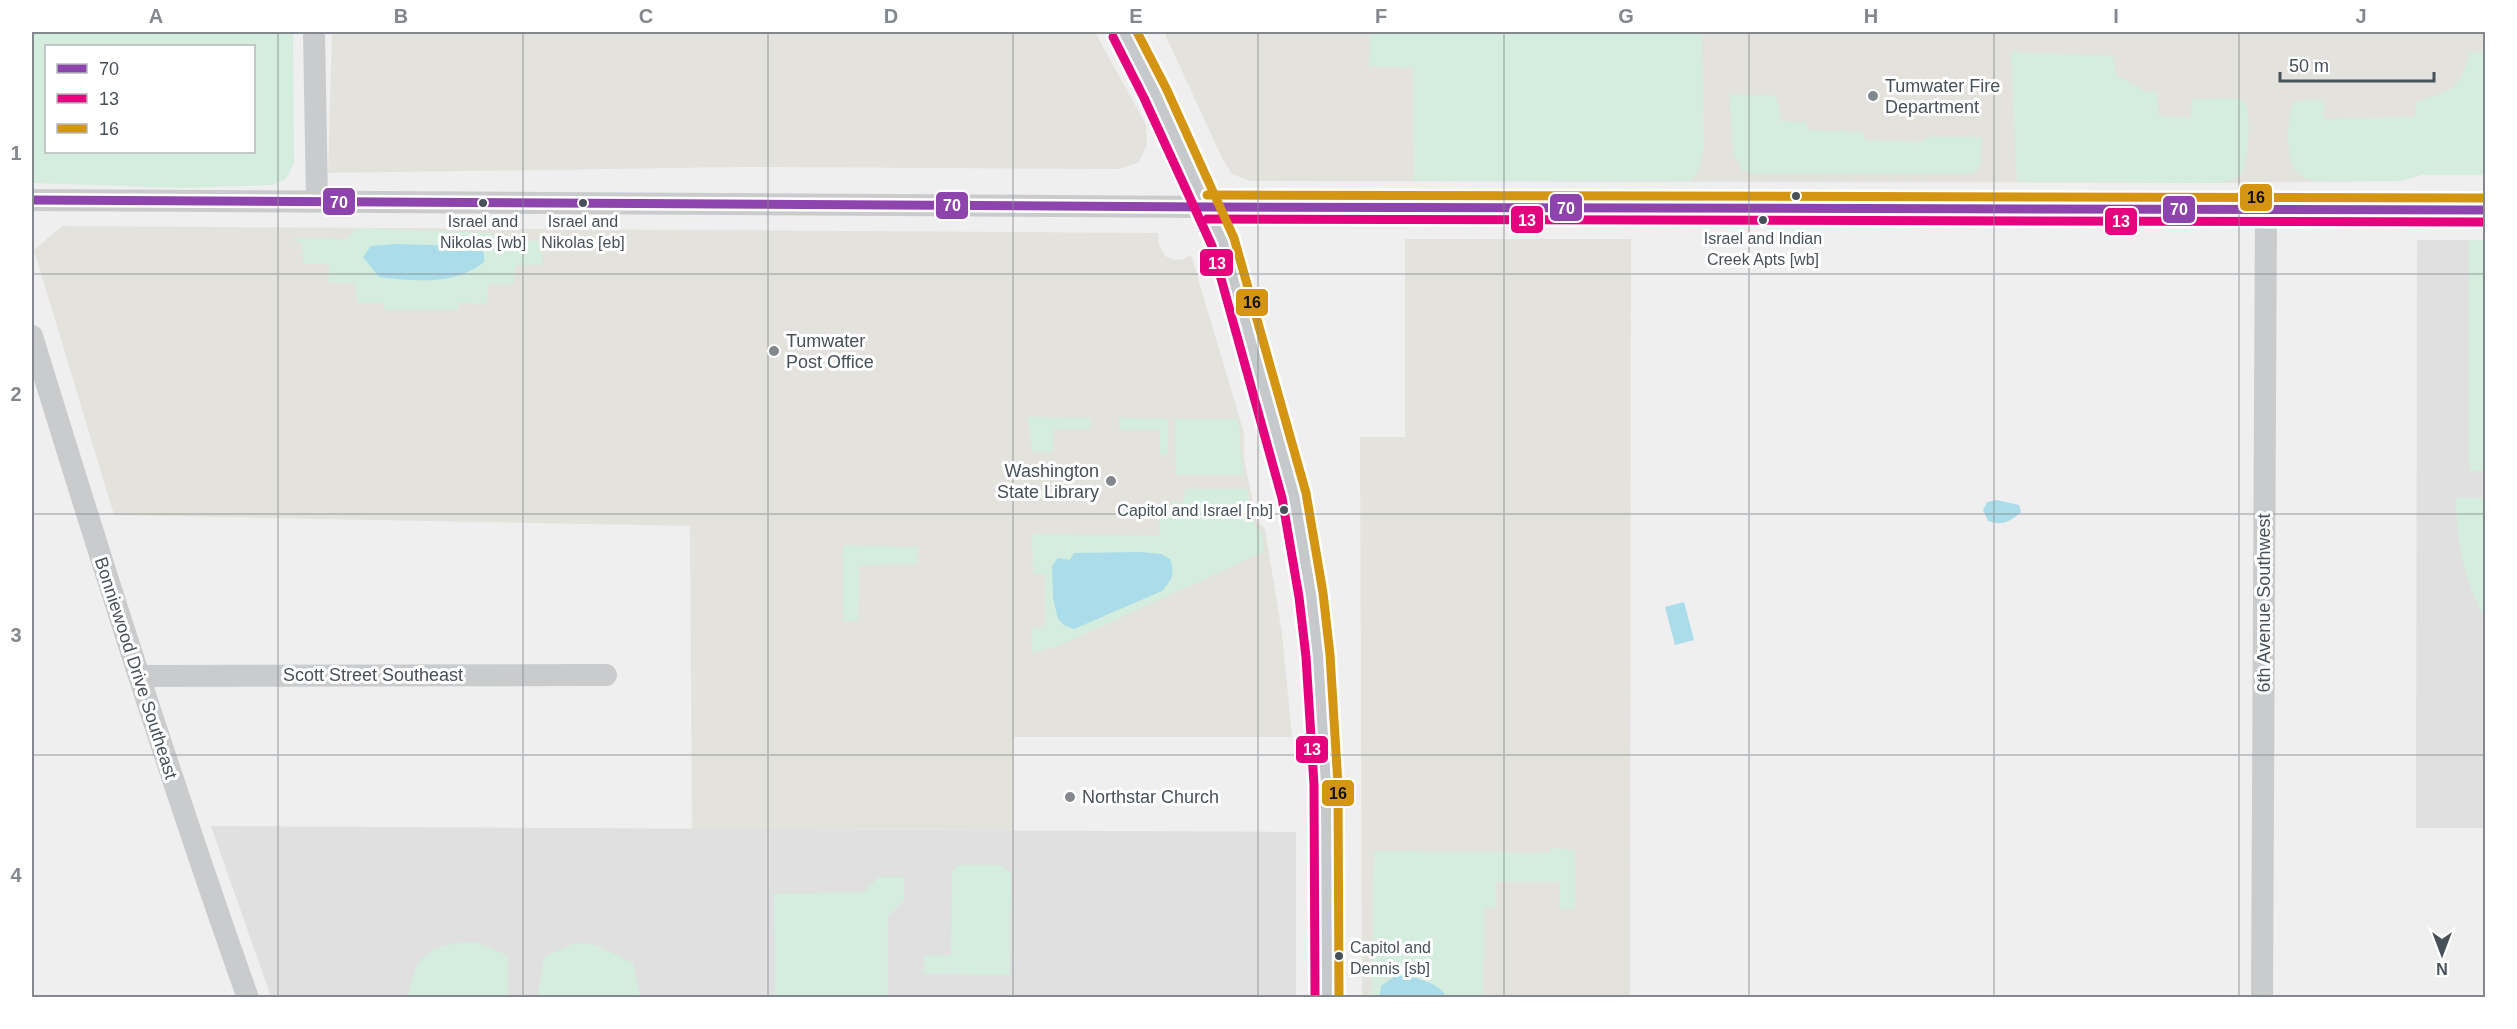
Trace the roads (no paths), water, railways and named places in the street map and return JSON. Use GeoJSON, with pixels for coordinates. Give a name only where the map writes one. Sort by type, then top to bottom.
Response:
{"type":"FeatureCollection","features":[{"type":"Feature","properties":{"kind":"main road"},"geometry":{"type":"LineString","coordinates":[[1124,32],[1155,93],[1223,242],[1294,495],[1311,595],[1318,656],[1326,785],[1326,998]]}},
{"type":"Feature","properties":{"kind":"street"},"geometry":{"type":"LineString","coordinates":[[314,32],[317,201]]}},
{"type":"Feature","properties":{"kind":"street"},"geometry":{"type":"LineString","coordinates":[[32,200],[1207,207],[2486,210]]}},
{"type":"Feature","properties":{"kind":"street","name":"6th Avenue Southwest"},"geometry":{"type":"LineString","coordinates":[[2262,998],[2266,209]]}},
{"type":"Feature","properties":{"kind":"street","name":"Bonniewood Drive Southeast"},"geometry":{"type":"LineString","coordinates":[[32,336],[112,597],[140,676],[173,784],[248,998]]}},
{"type":"Feature","properties":{"kind":"street","name":"Scott Street Southeast"},"geometry":{"type":"LineString","coordinates":[[140,676],[606,675]]}},
{"type":"Feature","properties":{"kind":"water"},"geometry":{"type":"Polygon","coordinates":[[[396,244],[458,246],[471,250],[479,248],[484,253],[484,262],[460,275],[434,280],[379,277],[363,257],[371,246],[396,244]]]}},
{"type":"Feature","properties":{"kind":"water"},"geometry":{"type":"Polygon","coordinates":[[[1997,500],[2019,505],[2021,512],[2006,522],[1988,521],[1983,510],[1987,502],[1997,500]]]}},
{"type":"Feature","properties":{"kind":"water"},"geometry":{"type":"Polygon","coordinates":[[[1074,553],[1161,554],[1170,559],[1172,576],[1162,591],[1074,629],[1064,625],[1058,619],[1053,598],[1052,566],[1058,558],[1070,560],[1074,553]]]}},
{"type":"Feature","properties":{"kind":"water"},"geometry":{"type":"Polygon","coordinates":[[[1684,602],[1694,640],[1675,645],[1665,607],[1684,602]]]}},
{"type":"Feature","properties":{"kind":"water"},"geometry":{"type":"Polygon","coordinates":[[[1407,975],[1434,985],[1446,997],[1380,997],[1381,986],[1395,976],[1407,975]]]}},
{"type":"Feature","properties":{"kind":"place","name":"Tumwater Fire Department"},"geometry":{"type":"Point","coordinates":[1873,96]}},
{"type":"Feature","properties":{"kind":"place","name":"Israel and Nikolas [wb]"},"geometry":{"type":"Point","coordinates":[483,203]}},
{"type":"Feature","properties":{"kind":"place","name":"Israel and Nikolas [eb]"},"geometry":{"type":"Point","coordinates":[583,203]}},
{"type":"Feature","properties":{"kind":"place","name":"Israel and Indian Creek Apts [wb]"},"geometry":{"type":"Point","coordinates":[1763,220]}},
{"type":"Feature","properties":{"kind":"place","name":"Tumwater Post Office"},"geometry":{"type":"Point","coordinates":[774,351]}},
{"type":"Feature","properties":{"kind":"place","name":"Washington State Library"},"geometry":{"type":"Point","coordinates":[1111,481]}},
{"type":"Feature","properties":{"kind":"place","name":"Capitol and Israel [nb]"},"geometry":{"type":"Point","coordinates":[1284,510]}},
{"type":"Feature","properties":{"kind":"place","name":"Northstar Church"},"geometry":{"type":"Point","coordinates":[1070,797]}},
{"type":"Feature","properties":{"kind":"place","name":"Capitol and Dennis [sb]"},"geometry":{"type":"Point","coordinates":[1339,956]}}]}
